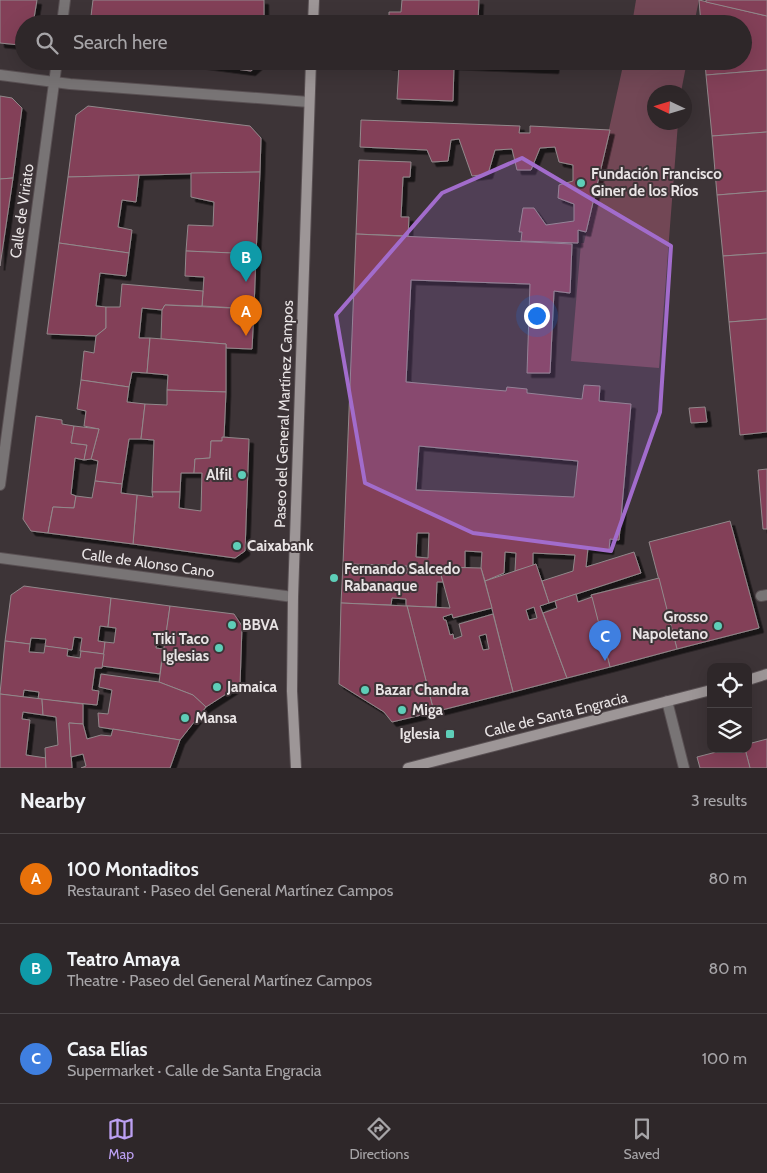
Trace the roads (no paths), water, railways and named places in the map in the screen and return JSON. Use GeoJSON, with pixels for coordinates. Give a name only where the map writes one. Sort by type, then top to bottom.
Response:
{"type":"FeatureCollection","features":[{"type":"Feature","properties":{"kind":"street"},"geometry":{"type":"LineString","coordinates":[[63,15],[65,0]]}},
{"type":"Feature","properties":{"kind":"street"},"geometry":{"type":"LineString","coordinates":[[313,15],[314,0]]}},
{"type":"Feature","properties":{"kind":"street","name":"Calle de Viriato"},"geometry":{"type":"LineString","coordinates":[[0,485],[56,70]]}},
{"type":"Feature","properties":{"kind":"street","name":"Paseo del General Martínez Campos"},"geometry":{"type":"LineString","coordinates":[[296,768],[292,692],[293,597],[311,70]]}},
{"type":"Feature","properties":{"kind":"street"},"geometry":{"type":"LineString","coordinates":[[0,75],[54,82],[309,102]]}},
{"type":"Feature","properties":{"kind":"street","name":"Calle de Alonso Cano"},"geometry":{"type":"LineString","coordinates":[[0,558],[293,597]]}},
{"type":"Feature","properties":{"kind":"street"},"geometry":{"type":"LineString","coordinates":[[752,679],[767,674]]}},
{"type":"Feature","properties":{"kind":"street","name":"Calle de Santa Engracia"},"geometry":{"type":"LineString","coordinates":[[408,768],[707,691]]}},
{"type":"Feature","properties":{"kind":"street"},"geometry":{"type":"LineString","coordinates":[[667,701],[684,768]]}},
{"type":"Feature","properties":{"kind":"place","name":"Fundación Francisco Giner de los Ríos"},"geometry":{"type":"Point","coordinates":[581,183]}},
{"type":"Feature","properties":{"kind":"place","name":"Teatro Amaya"},"geometry":{"type":"Point","coordinates":[246,282]}},
{"type":"Feature","properties":{"kind":"place","name":"100 Montaditos"},"geometry":{"type":"Point","coordinates":[246,336]}},
{"type":"Feature","properties":{"kind":"place","name":"Alfil"},"geometry":{"type":"Point","coordinates":[242,475]}},
{"type":"Feature","properties":{"kind":"place","name":"Caixabank"},"geometry":{"type":"Point","coordinates":[237,546]}},
{"type":"Feature","properties":{"kind":"place","name":"Fernando Salcedo Rabanaque"},"geometry":{"type":"Point","coordinates":[334,578]}},
{"type":"Feature","properties":{"kind":"place","name":"BBVA"},"geometry":{"type":"Point","coordinates":[232,625]}},
{"type":"Feature","properties":{"kind":"place","name":"Grosso Napoletano"},"geometry":{"type":"Point","coordinates":[718,626]}},
{"type":"Feature","properties":{"kind":"place","name":"Tiki Taco Iglesias"},"geometry":{"type":"Point","coordinates":[219,648]}},
{"type":"Feature","properties":{"kind":"place","name":"Casa Elías"},"geometry":{"type":"Point","coordinates":[605,661]}},
{"type":"Feature","properties":{"kind":"place","name":"Jamaica"},"geometry":{"type":"Point","coordinates":[217,687]}},
{"type":"Feature","properties":{"kind":"place","name":"Bazar Chandra"},"geometry":{"type":"Point","coordinates":[365,690]}},
{"type":"Feature","properties":{"kind":"place","name":"Miga"},"geometry":{"type":"Point","coordinates":[402,710]}},
{"type":"Feature","properties":{"kind":"place","name":"Mansa"},"geometry":{"type":"Point","coordinates":[185,718]}},
{"type":"Feature","properties":{"kind":"place","name":"Iglesia"},"geometry":{"type":"Point","coordinates":[450,734]}}]}
